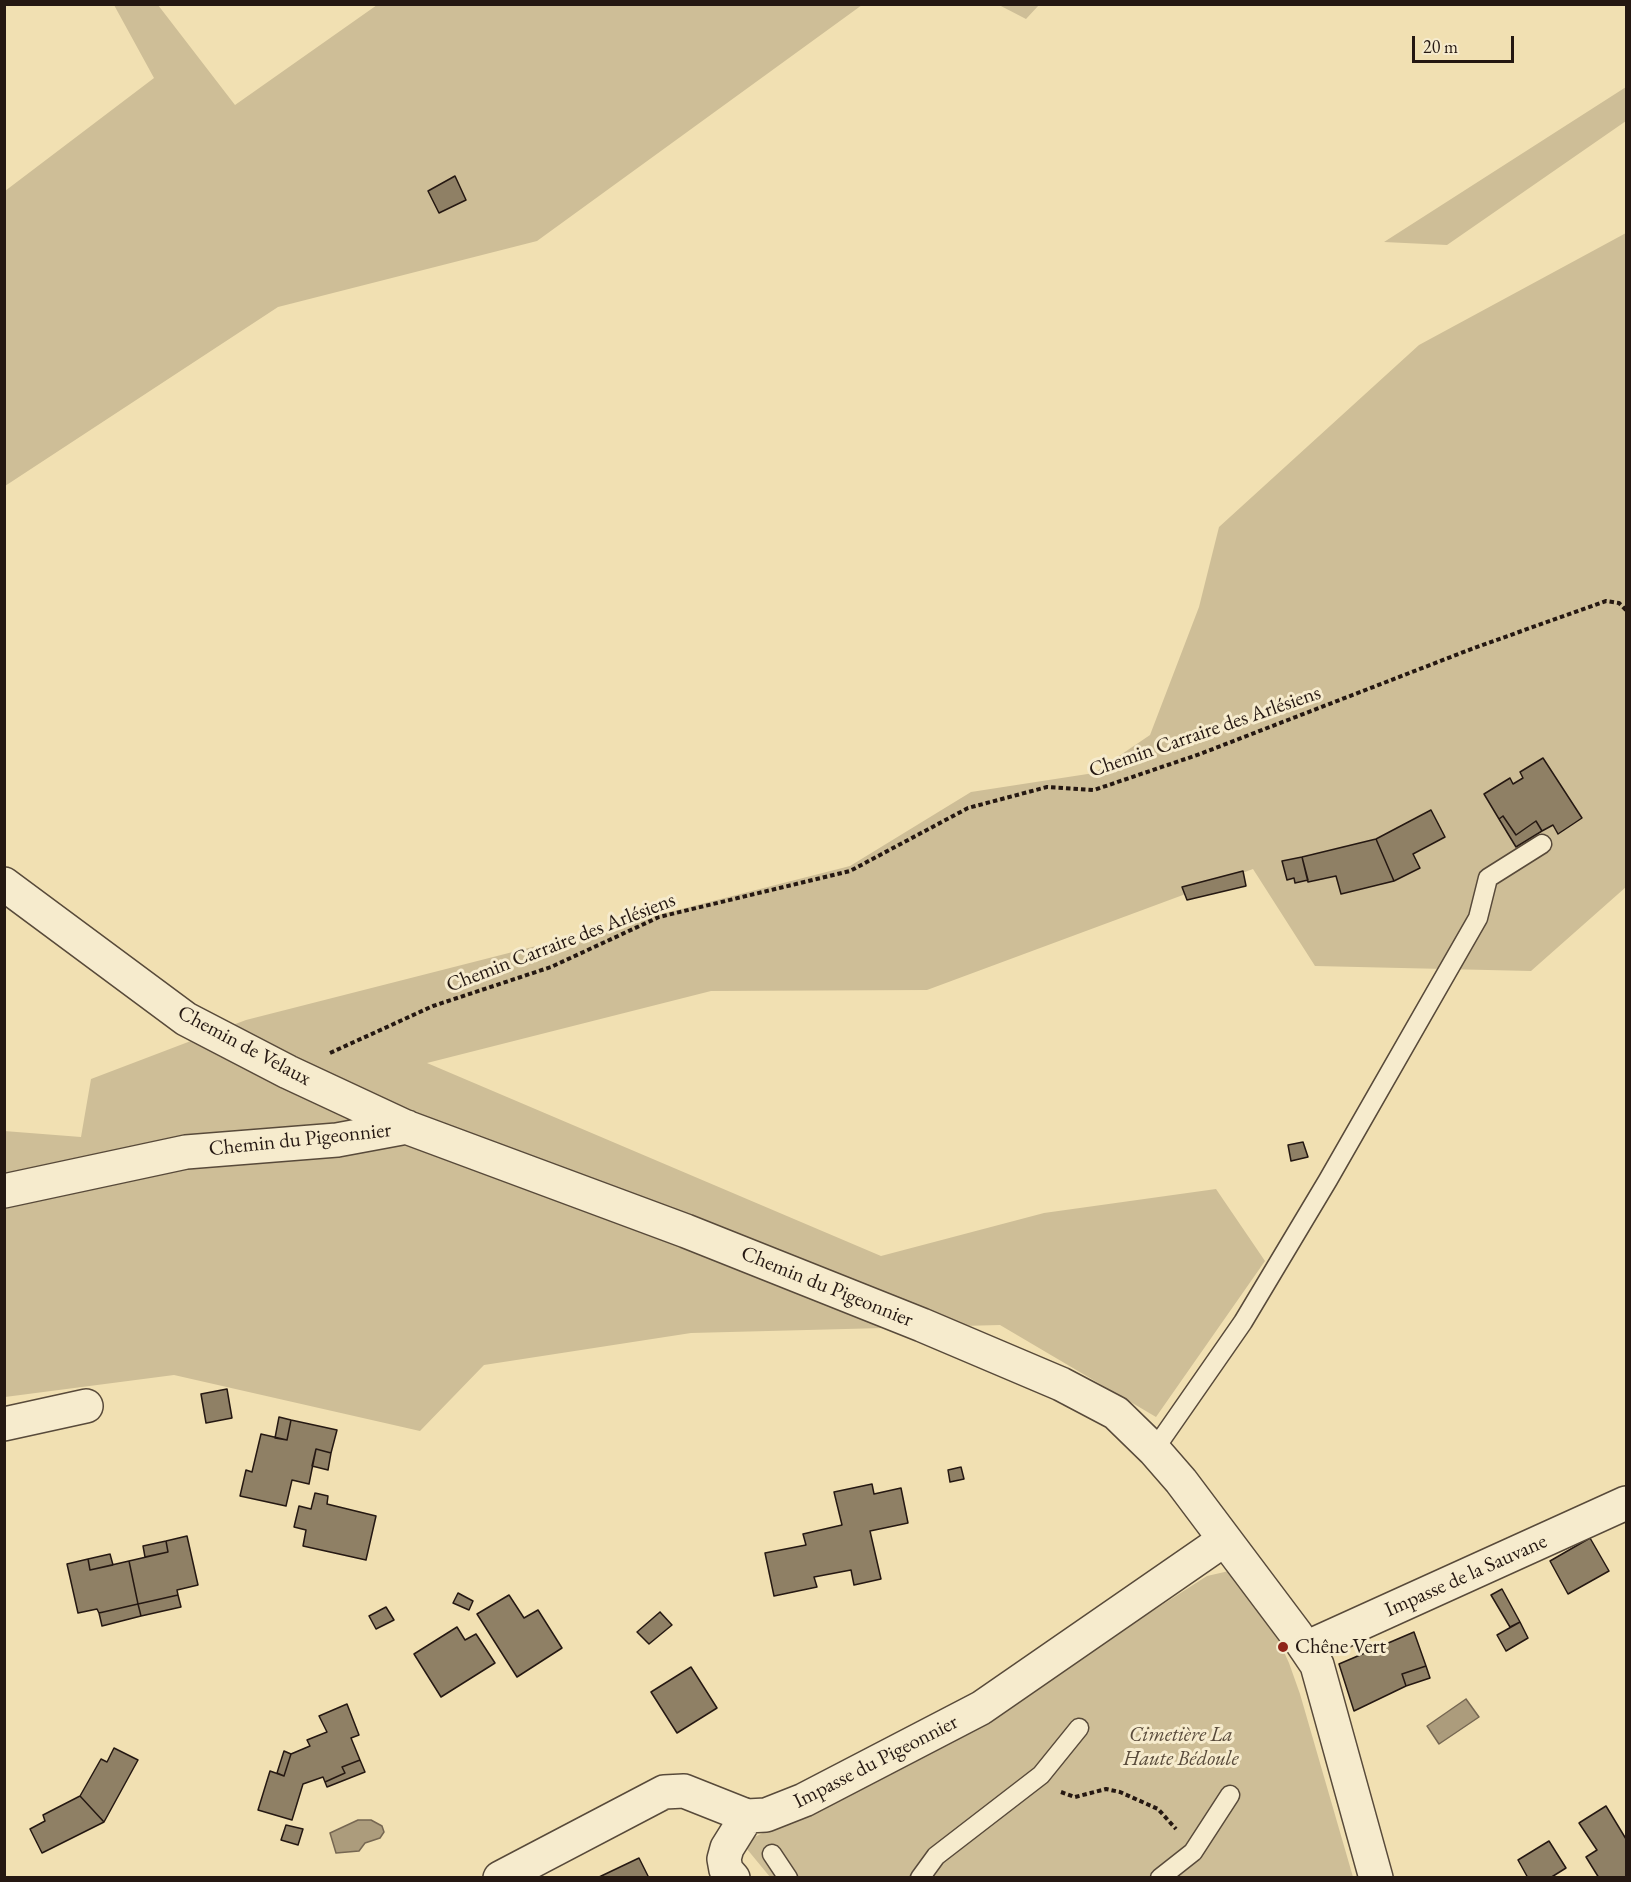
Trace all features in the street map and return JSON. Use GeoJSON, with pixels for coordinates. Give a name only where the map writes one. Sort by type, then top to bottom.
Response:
{"type":"FeatureCollection","features":[{"type":"Feature","properties":{"kind":"street","name":"Chemin de Velaux"},"geometry":{"type":"LineString","coordinates":[[4,884],[186,1019],[288,1072],[407,1127]]}},
{"type":"Feature","properties":{"kind":"street","name":"Chemin du Pigeonnier"},"geometry":{"type":"LineString","coordinates":[[4,1191],[186,1152],[337,1140],[407,1127],[686,1232],[1041,1375],[1116,1413],[1154,1450],[1306,1648],[1317,1665],[1376,1878]]}},
{"type":"Feature","properties":{"kind":"street"},"geometry":{"type":"LineString","coordinates":[[4,1424],[86,1406]]}},
{"type":"Feature","properties":{"kind":"street","name":"Impasse de la Sauvane"},"geometry":{"type":"LineString","coordinates":[[1306,1648],[1626,1503]]}},
{"type":"Feature","properties":{"kind":"street","name":"Impasse du Pigeonnier"},"geometry":{"type":"LineString","coordinates":[[747,1816],[765,1815],[804,1800],[981,1708],[1224,1540]]}},
{"type":"Feature","properties":{"kind":"street"},"geometry":{"type":"LineString","coordinates":[[500,1878],[664,1792],[684,1791],[747,1816],[727,1848],[724,1859],[726,1870],[733,1878]]}},
{"type":"Feature","properties":{"kind":"lane"},"geometry":{"type":"LineString","coordinates":[[1154,1450],[1243,1322],[1328,1180],[1478,918],[1488,878],[1542,844]]}},
{"type":"Feature","properties":{"kind":"lane"},"geometry":{"type":"LineString","coordinates":[[920,1878],[936,1856],[1041,1775],[1079,1728]]}},
{"type":"Feature","properties":{"kind":"lane"},"geometry":{"type":"LineString","coordinates":[[1161,1878],[1193,1852],[1230,1795]]}},
{"type":"Feature","properties":{"kind":"lane"},"geometry":{"type":"LineString","coordinates":[[772,1854],[788,1878]]}},
{"type":"Feature","properties":{"kind":"path","name":"Chemin Carraire des Arlésiens"},"geometry":{"type":"LineString","coordinates":[[288,1072],[434,1006],[551,967],[659,917],[850,872],[968,808],[1047,787],[1094,790],[1200,754],[1474,648],[1606,601],[1619,603],[1626,610]]}},
{"type":"Feature","properties":{"kind":"path"},"geometry":{"type":"LineString","coordinates":[[1041,1775],[1058,1791],[1075,1797],[1106,1789],[1120,1792],[1158,1809],[1189,1842],[1193,1852]]}},
{"type":"Feature","properties":{"kind":"green space"},"geometry":{"type":"Polygon","coordinates":[[[114,5],[158,5],[235,105],[377,5],[862,5],[537,241],[278,307],[5,486],[5,191],[154,78],[114,5]]]}},
{"type":"Feature","properties":{"kind":"green space"},"geometry":{"type":"Polygon","coordinates":[[[999,5],[1039,5],[1026,19],[999,5]]]}},
{"type":"Feature","properties":{"kind":"green space"},"geometry":{"type":"Polygon","coordinates":[[[1626,87],[1626,121],[1447,245],[1384,242],[1626,87]]]}},
{"type":"Feature","properties":{"kind":"green space"},"geometry":{"type":"Polygon","coordinates":[[[1626,233],[1626,887],[1531,971],[1315,966],[1253,869],[927,990],[711,991],[427,1063],[881,1256],[1044,1213],[1216,1189],[1265,1261],[1156,1417],[1000,1325],[691,1333],[484,1365],[420,1431],[174,1375],[5,1397],[4,1131],[81,1137],[91,1079],[246,1020],[850,866],[971,792],[1094,773],[1150,735],[1199,607],[1219,527],[1419,345],[1626,233]]]}},
{"type":"Feature","properties":{"kind":"green space","name":"Cimetière La Haute Bédoule"},"geometry":{"type":"Polygon","coordinates":[[[1229,1571],[1267,1615],[1289,1663],[1353,1877],[770,1877],[742,1843],[932,1752],[1207,1576],[1229,1571]]]}},
{"type":"Feature","properties":{"kind":"shaded area"},"geometry":{"type":"Polygon","coordinates":[[[1466,1699],[1479,1717],[1439,1744],[1427,1726],[1466,1699]]]}},
{"type":"Feature","properties":{"kind":"shaded area"},"geometry":{"type":"Polygon","coordinates":[[[358,1820],[371,1820],[382,1826],[384,1832],[380,1838],[365,1843],[359,1851],[336,1853],[330,1833],[358,1820]]]}},
{"type":"Feature","properties":{"kind":"building"},"geometry":{"type":"Polygon","coordinates":[[[455,176],[466,200],[439,213],[428,191],[455,176]]]}},
{"type":"Feature","properties":{"kind":"building"},"geometry":{"type":"Polygon","coordinates":[[[1543,758],[1582,818],[1558,834],[1553,825],[1542,831],[1536,821],[1516,835],[1503,816],[1499,819],[1484,794],[1510,778],[1513,784],[1523,778],[1520,772],[1543,758]]]}},
{"type":"Feature","properties":{"kind":"building"},"geometry":{"type":"Polygon","coordinates":[[[1431,810],[1445,837],[1413,854],[1420,868],[1394,881],[1376,839],[1431,810]]]}},
{"type":"Feature","properties":{"kind":"building"},"geometry":{"type":"Polygon","coordinates":[[[1503,816],[1516,835],[1536,821],[1542,831],[1516,847],[1499,819],[1503,816]]]}},
{"type":"Feature","properties":{"kind":"building"},"geometry":{"type":"Polygon","coordinates":[[[1376,839],[1394,881],[1341,894],[1336,876],[1308,882],[1302,857],[1376,839]]]}},
{"type":"Feature","properties":{"kind":"building"},"geometry":{"type":"Polygon","coordinates":[[[1302,857],[1308,880],[1295,883],[1294,878],[1287,880],[1282,861],[1302,857]]]}},
{"type":"Feature","properties":{"kind":"building"},"geometry":{"type":"Polygon","coordinates":[[[1243,871],[1246,886],[1187,900],[1182,887],[1243,871]]]}},
{"type":"Feature","properties":{"kind":"building"},"geometry":{"type":"Polygon","coordinates":[[[1303,1142],[1308,1157],[1291,1161],[1288,1145],[1303,1142]]]}},
{"type":"Feature","properties":{"kind":"building"},"geometry":{"type":"Polygon","coordinates":[[[227,1389],[232,1418],[206,1423],[201,1394],[227,1389]]]}},
{"type":"Feature","properties":{"kind":"building"},"geometry":{"type":"Polygon","coordinates":[[[279,1417],[291,1420],[287,1440],[275,1438],[279,1417]]]}},
{"type":"Feature","properties":{"kind":"building"},"geometry":{"type":"Polygon","coordinates":[[[291,1420],[337,1430],[331,1453],[316,1449],[309,1484],[292,1480],[286,1506],[240,1496],[246,1470],[252,1472],[261,1434],[287,1440],[291,1420]]]}},
{"type":"Feature","properties":{"kind":"building"},"geometry":{"type":"Polygon","coordinates":[[[316,1449],[331,1453],[328,1470],[312,1466],[316,1449]]]}},
{"type":"Feature","properties":{"kind":"building"},"geometry":{"type":"Polygon","coordinates":[[[961,1467],[964,1479],[950,1482],[948,1470],[961,1467]]]}},
{"type":"Feature","properties":{"kind":"building"},"geometry":{"type":"Polygon","coordinates":[[[872,1484],[874,1494],[901,1488],[908,1523],[870,1531],[881,1579],[854,1585],[851,1570],[814,1577],[817,1587],[774,1596],[765,1553],[806,1545],[803,1534],[842,1525],[834,1492],[872,1484]]]}},
{"type":"Feature","properties":{"kind":"building"},"geometry":{"type":"Polygon","coordinates":[[[315,1493],[328,1496],[327,1504],[376,1516],[366,1560],[303,1546],[306,1530],[294,1527],[299,1506],[311,1509],[315,1493]]]}},
{"type":"Feature","properties":{"kind":"building"},"geometry":{"type":"Polygon","coordinates":[[[187,1536],[198,1585],[177,1590],[178,1595],[138,1604],[129,1561],[168,1552],[166,1541],[187,1536]]]}},
{"type":"Feature","properties":{"kind":"building"},"geometry":{"type":"Polygon","coordinates":[[[1590,1538],[1609,1571],[1568,1594],[1550,1561],[1590,1538]]]}},
{"type":"Feature","properties":{"kind":"building"},"geometry":{"type":"Polygon","coordinates":[[[166,1541],[168,1552],[145,1557],[143,1546],[166,1541]]]}},
{"type":"Feature","properties":{"kind":"building"},"geometry":{"type":"Polygon","coordinates":[[[110,1554],[113,1565],[90,1570],[88,1559],[110,1554]]]}},
{"type":"Feature","properties":{"kind":"building"},"geometry":{"type":"Polygon","coordinates":[[[88,1559],[90,1570],[129,1561],[138,1604],[99,1613],[97,1609],[78,1613],[67,1564],[88,1559]]]}},
{"type":"Feature","properties":{"kind":"building"},"geometry":{"type":"Polygon","coordinates":[[[1502,1589],[1520,1622],[1510,1627],[1491,1595],[1502,1589]]]}},
{"type":"Feature","properties":{"kind":"building"},"geometry":{"type":"Polygon","coordinates":[[[458,1593],[473,1601],[469,1610],[453,1603],[458,1593]]]}},
{"type":"Feature","properties":{"kind":"building"},"geometry":{"type":"Polygon","coordinates":[[[178,1595],[181,1607],[141,1616],[138,1604],[178,1595]]]}},
{"type":"Feature","properties":{"kind":"building"},"geometry":{"type":"Polygon","coordinates":[[[509,1595],[524,1618],[538,1610],[562,1648],[517,1677],[477,1614],[509,1595]]]}},
{"type":"Feature","properties":{"kind":"building"},"geometry":{"type":"Polygon","coordinates":[[[138,1604],[141,1616],[102,1626],[99,1613],[138,1604]]]}},
{"type":"Feature","properties":{"kind":"building"},"geometry":{"type":"Polygon","coordinates":[[[386,1607],[394,1620],[376,1629],[369,1616],[386,1607]]]}},
{"type":"Feature","properties":{"kind":"building"},"geometry":{"type":"Polygon","coordinates":[[[660,1612],[672,1625],[649,1644],[637,1632],[660,1612]]]}},
{"type":"Feature","properties":{"kind":"building"},"geometry":{"type":"Polygon","coordinates":[[[1520,1622],[1528,1638],[1506,1651],[1497,1635],[1520,1622]]]}},
{"type":"Feature","properties":{"kind":"building"},"geometry":{"type":"Polygon","coordinates":[[[457,1627],[465,1640],[476,1634],[495,1663],[441,1697],[414,1654],[457,1627]]]}},
{"type":"Feature","properties":{"kind":"building"},"geometry":{"type":"Polygon","coordinates":[[[1414,1632],[1426,1666],[1402,1674],[1406,1686],[1354,1711],[1339,1664],[1414,1632]]]}},
{"type":"Feature","properties":{"kind":"building"},"geometry":{"type":"Polygon","coordinates":[[[1426,1666],[1430,1678],[1406,1686],[1402,1674],[1426,1666]]]}},
{"type":"Feature","properties":{"kind":"building"},"geometry":{"type":"Polygon","coordinates":[[[691,1667],[717,1708],[677,1733],[651,1692],[691,1667]]]}},
{"type":"Feature","properties":{"kind":"building"},"geometry":{"type":"Polygon","coordinates":[[[347,1704],[359,1735],[351,1738],[360,1760],[342,1767],[345,1773],[325,1782],[323,1777],[303,1784],[292,1820],[258,1810],[270,1771],[284,1776],[291,1754],[310,1746],[307,1740],[327,1732],[319,1716],[347,1704]]]}},
{"type":"Feature","properties":{"kind":"building"},"geometry":{"type":"Polygon","coordinates":[[[114,1748],[138,1760],[104,1822],[80,1796],[101,1759],[107,1762],[114,1748]]]}},
{"type":"Feature","properties":{"kind":"building"},"geometry":{"type":"Polygon","coordinates":[[[284,1751],[291,1754],[284,1776],[277,1773],[284,1751]]]}},
{"type":"Feature","properties":{"kind":"building"},"geometry":{"type":"Polygon","coordinates":[[[360,1760],[365,1772],[327,1787],[325,1782],[345,1773],[342,1767],[360,1760]]]}},
{"type":"Feature","properties":{"kind":"building"},"geometry":{"type":"Polygon","coordinates":[[[80,1796],[104,1822],[42,1853],[30,1829],[45,1821],[43,1815],[80,1796]]]}},
{"type":"Feature","properties":{"kind":"building"},"geometry":{"type":"Polygon","coordinates":[[[1606,1806],[1626,1839],[1626,1878],[1599,1878],[1586,1857],[1597,1850],[1579,1823],[1606,1806]]]}},
{"type":"Feature","properties":{"kind":"building"},"geometry":{"type":"Polygon","coordinates":[[[286,1825],[303,1829],[298,1845],[281,1840],[286,1825]]]}},
{"type":"Feature","properties":{"kind":"building"},"geometry":{"type":"Polygon","coordinates":[[[1549,1841],[1566,1868],[1550,1878],[1528,1878],[1518,1860],[1549,1841]]]}},
{"type":"Feature","properties":{"kind":"building"},"geometry":{"type":"Polygon","coordinates":[[[639,1858],[648,1876],[645,1878],[597,1878],[639,1858]]]}},
{"type":"Feature","properties":{"kind":"place","name":"Chêne Vert"},"geometry":{"type":"Point","coordinates":[1283,1647]}}]}
